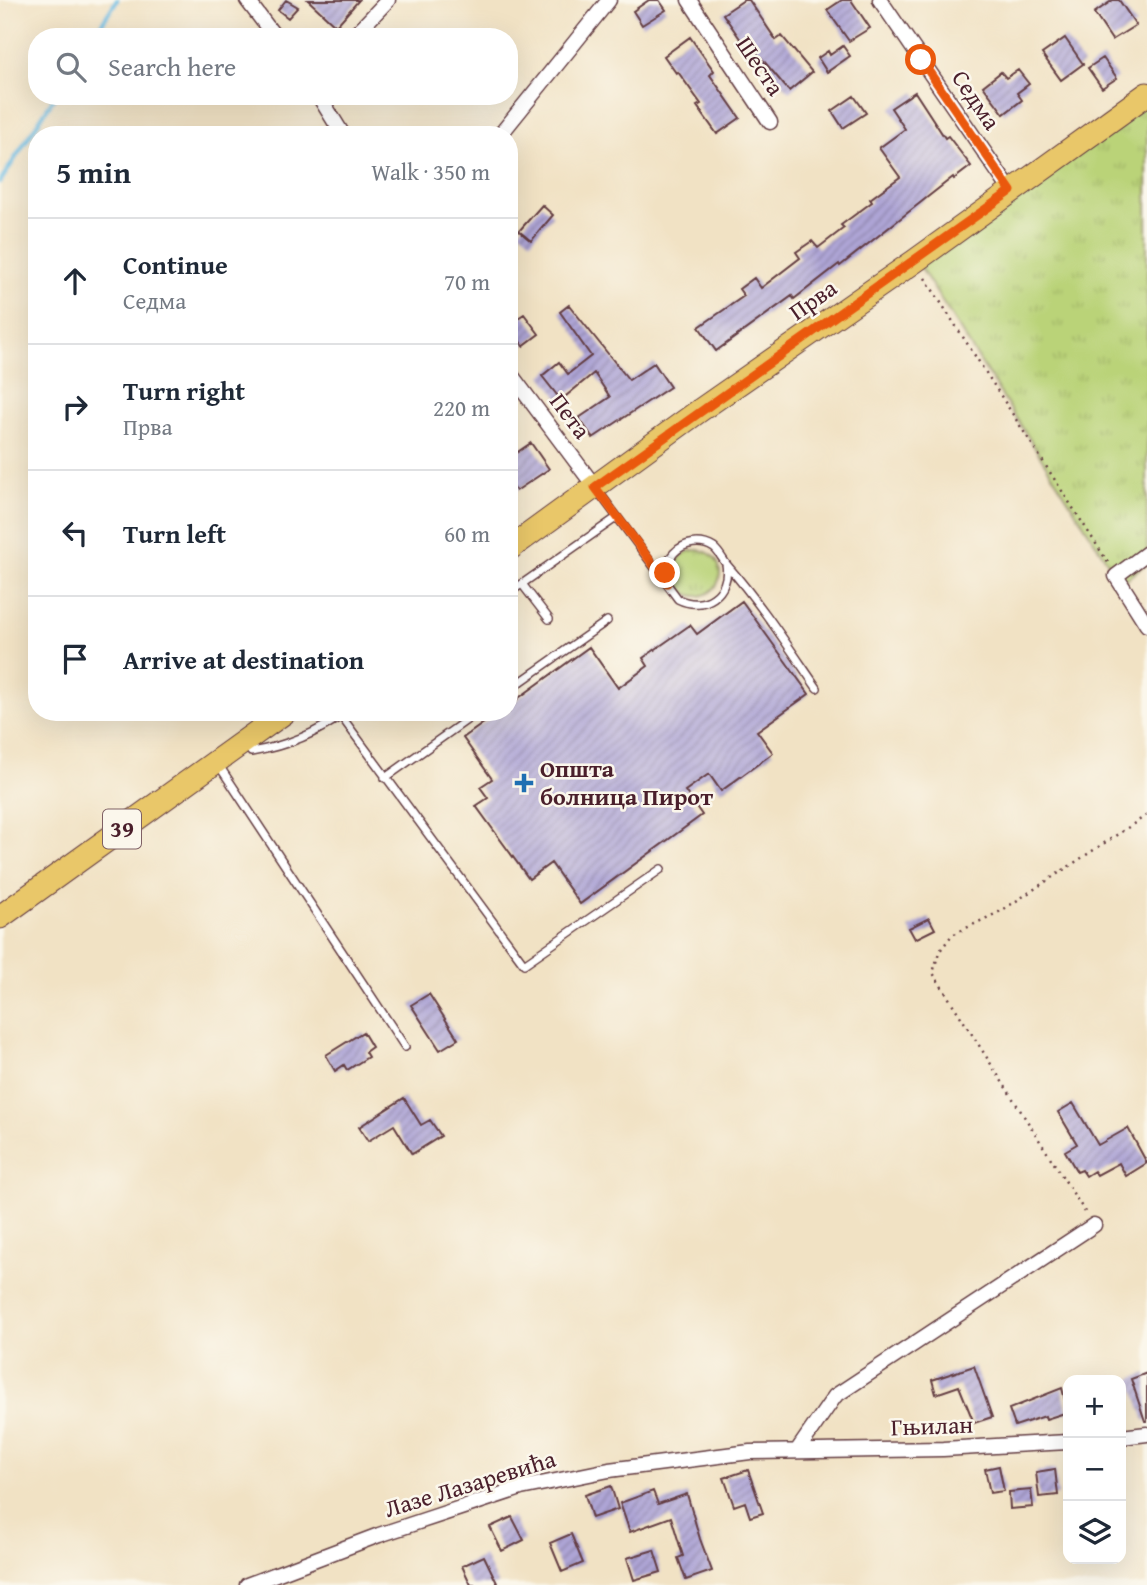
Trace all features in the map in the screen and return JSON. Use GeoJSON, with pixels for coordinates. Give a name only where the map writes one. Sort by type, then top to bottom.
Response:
{"type":"FeatureCollection","features":[{"type":"Feature","properties":{"kind":"main road","name":"Прва"},"geometry":{"type":"LineString","coordinates":[[518,543],[1147,94]]}},
{"type":"Feature","properties":{"kind":"main road","name":"39"},"geometry":{"type":"LineString","coordinates":[[0,917],[273,721]]}},
{"type":"Feature","properties":{"kind":"street"},"geometry":{"type":"LineString","coordinates":[[247,0],[268,28]]}},
{"type":"Feature","properties":{"kind":"street"},"geometry":{"type":"LineString","coordinates":[[362,28],[388,0]]}},
{"type":"Feature","properties":{"kind":"street"},"geometry":{"type":"LineString","coordinates":[[507,126],[609,0]]}},
{"type":"Feature","properties":{"kind":"street","name":"Шеста"},"geometry":{"type":"LineString","coordinates":[[689,0],[770,122]]}},
{"type":"Feature","properties":{"kind":"street","name":"Седма"},"geometry":{"type":"LineString","coordinates":[[880,0],[1011,191]]}},
{"type":"Feature","properties":{"kind":"street"},"geometry":{"type":"LineString","coordinates":[[325,105],[337,126]]}},
{"type":"Feature","properties":{"kind":"street","name":"Пета"},"geometry":{"type":"LineString","coordinates":[[518,384],[595,487]]}},
{"type":"Feature","properties":{"kind":"street"},"geometry":{"type":"LineString","coordinates":[[1147,553],[1116,576],[1147,625]]}},
{"type":"Feature","properties":{"kind":"street"},"geometry":{"type":"LineString","coordinates":[[797,1451],[835,1395],[1094,1225]]}},
{"type":"Feature","properties":{"kind":"street"},"geometry":{"type":"LineString","coordinates":[[1126,1436],[1147,1434]]}},
{"type":"Feature","properties":{"kind":"street","name":"Гњилан"},"geometry":{"type":"LineString","coordinates":[[797,1451],[943,1449],[1063,1442]]}},
{"type":"Feature","properties":{"kind":"street","name":"Лазе Лазаревића"},"geometry":{"type":"LineString","coordinates":[[247,1585],[379,1535],[521,1488],[622,1468],[750,1452],[797,1451]]}},
{"type":"Feature","properties":{"kind":"lane"},"geometry":{"type":"LineString","coordinates":[[595,487],[667,583]]}},
{"type":"Feature","properties":{"kind":"lane"},"geometry":{"type":"LineString","coordinates":[[518,587],[616,518]]}},
{"type":"Feature","properties":{"kind":"lane"},"geometry":{"type":"LineString","coordinates":[[726,564],[726,583],[715,598],[706,603],[687,603],[671,592],[667,583],[665,573],[673,553],[692,543],[712,547],[746,586],[817,688]]}},
{"type":"Feature","properties":{"kind":"lane"},"geometry":{"type":"LineString","coordinates":[[522,584],[549,619]]}},
{"type":"Feature","properties":{"kind":"lane"},"geometry":{"type":"LineString","coordinates":[[518,684],[607,621]]}},
{"type":"Feature","properties":{"kind":"lane"},"geometry":{"type":"LineString","coordinates":[[244,742],[251,752],[288,744],[330,721]]}},
{"type":"Feature","properties":{"kind":"lane"},"geometry":{"type":"LineString","coordinates":[[348,721],[385,778],[524,964],[661,869]]}},
{"type":"Feature","properties":{"kind":"lane"},"geometry":{"type":"LineString","coordinates":[[385,778],[465,721]]}},
{"type":"Feature","properties":{"kind":"lane"},"geometry":{"type":"LineString","coordinates":[[217,761],[405,1046]]}},
{"type":"Feature","properties":{"kind":"path"},"geometry":{"type":"LineString","coordinates":[[915,261],[1116,576]]}},
{"type":"Feature","properties":{"kind":"path"},"geometry":{"type":"LineString","coordinates":[[1094,1225],[933,972],[939,952],[953,935],[1000,911],[1147,815]]}},
{"type":"Feature","properties":{"kind":"green space"},"geometry":{"type":"Polygon","coordinates":[[[1147,88],[1147,563],[1121,583],[915,259],[1147,88]]]}},
{"type":"Feature","properties":{"kind":"green space"},"geometry":{"type":"Polygon","coordinates":[[[697,550],[713,557],[720,573],[713,589],[697,596],[681,589],[674,573],[681,557],[697,550]]]}},
{"type":"Feature","properties":{"kind":"building"},"geometry":{"type":"Polygon","coordinates":[[[286,0],[298,7],[288,18],[278,10],[286,0]]]}},
{"type":"Feature","properties":{"kind":"building"},"geometry":{"type":"Polygon","coordinates":[[[308,0],[359,0],[336,26],[308,0]]]}},
{"type":"Feature","properties":{"kind":"building"},"geometry":{"type":"Polygon","coordinates":[[[649,0],[659,0],[666,10],[642,25],[633,11],[649,0]]]}},
{"type":"Feature","properties":{"kind":"building"},"geometry":{"type":"Polygon","coordinates":[[[744,0],[749,0],[776,40],[782,36],[812,72],[789,91],[747,41],[743,43],[723,14],[744,0]]]}},
{"type":"Feature","properties":{"kind":"building"},"geometry":{"type":"Polygon","coordinates":[[[842,0],[851,0],[870,28],[849,41],[827,10],[842,0]]]}},
{"type":"Feature","properties":{"kind":"building"},"geometry":{"type":"Polygon","coordinates":[[[1113,0],[1119,0],[1136,25],[1112,40],[1094,13],[1113,0]]]}},
{"type":"Feature","properties":{"kind":"building"},"geometry":{"type":"Polygon","coordinates":[[[690,37],[714,71],[710,75],[740,118],[717,134],[697,106],[701,104],[664,56],[690,37]]]}},
{"type":"Feature","properties":{"kind":"building"},"geometry":{"type":"Polygon","coordinates":[[[1065,38],[1083,64],[1061,80],[1042,54],[1065,38]]]}},
{"type":"Feature","properties":{"kind":"building"},"geometry":{"type":"Polygon","coordinates":[[[843,46],[850,56],[827,72],[818,58],[828,51],[830,55],[843,46]]]}},
{"type":"Feature","properties":{"kind":"building"},"geometry":{"type":"Polygon","coordinates":[[[1103,58],[1117,78],[1102,88],[1088,68],[1103,58]]]}},
{"type":"Feature","properties":{"kind":"building"},"geometry":{"type":"Polygon","coordinates":[[[1018,70],[1029,84],[1017,93],[1022,100],[1004,114],[983,86],[1001,72],[1006,78],[1018,70]]]}},
{"type":"Feature","properties":{"kind":"building"},"geometry":{"type":"Polygon","coordinates":[[[915,92],[945,138],[948,136],[971,166],[954,179],[953,177],[840,266],[839,264],[794,299],[792,296],[716,351],[699,327],[744,296],[739,289],[754,278],[761,288],[800,258],[796,252],[812,241],[818,248],[844,228],[841,225],[872,202],[870,199],[900,177],[879,148],[905,129],[891,108],[915,92]]]}},
{"type":"Feature","properties":{"kind":"building"},"geometry":{"type":"Polygon","coordinates":[[[854,96],[866,113],[843,128],[832,111],[854,96]]]}},
{"type":"Feature","properties":{"kind":"building"},"geometry":{"type":"Polygon","coordinates":[[[542,205],[553,215],[531,241],[519,231],[542,205]]]}},
{"type":"Feature","properties":{"kind":"building"},"geometry":{"type":"Polygon","coordinates":[[[569,305],[629,380],[654,363],[670,387],[593,438],[579,418],[610,397],[594,373],[561,400],[542,376],[559,362],[568,374],[591,356],[560,312],[569,305]]]}},
{"type":"Feature","properties":{"kind":"building"},"geometry":{"type":"Polygon","coordinates":[[[524,314],[539,334],[523,346],[518,338],[518,318],[524,314]]]}},
{"type":"Feature","properties":{"kind":"building"},"geometry":{"type":"Polygon","coordinates":[[[531,443],[549,469],[518,490],[518,452],[531,443]]]}},
{"type":"Feature","properties":{"kind":"building"},"geometry":{"type":"Polygon","coordinates":[[[742,601],[809,694],[757,731],[773,753],[721,791],[709,774],[685,791],[702,815],[580,904],[551,863],[529,879],[476,806],[488,798],[480,787],[492,779],[463,738],[487,721],[518,721],[518,698],[589,647],[618,688],[648,666],[643,658],[690,625],[697,634],[742,601]]]}},
{"type":"Feature","properties":{"kind":"building"},"geometry":{"type":"Polygon","coordinates":[[[929,918],[935,929],[915,939],[909,928],[929,918]]]}},
{"type":"Feature","properties":{"kind":"building"},"geometry":{"type":"Polygon","coordinates":[[[429,994],[458,1039],[440,1050],[411,1005],[429,994]]]}},
{"type":"Feature","properties":{"kind":"building"},"geometry":{"type":"Polygon","coordinates":[[[363,1032],[372,1047],[365,1052],[368,1057],[347,1070],[344,1065],[335,1071],[326,1055],[363,1032]]]}},
{"type":"Feature","properties":{"kind":"building"},"geometry":{"type":"Polygon","coordinates":[[[404,1098],[421,1125],[430,1120],[441,1136],[412,1154],[394,1125],[368,1141],[359,1127],[404,1098]]]}},
{"type":"Feature","properties":{"kind":"building"},"geometry":{"type":"Polygon","coordinates":[[[1073,1103],[1098,1145],[1128,1128],[1147,1163],[1126,1176],[1119,1163],[1097,1175],[1094,1171],[1086,1176],[1082,1170],[1077,1172],[1065,1151],[1077,1144],[1058,1112],[1073,1103]]]}},
{"type":"Feature","properties":{"kind":"building"},"geometry":{"type":"Polygon","coordinates":[[[974,1366],[992,1417],[974,1423],[959,1386],[936,1394],[932,1380],[974,1366]]]}},
{"type":"Feature","properties":{"kind":"building"},"geometry":{"type":"Polygon","coordinates":[[[1147,1373],[1147,1421],[1145,1421],[1131,1379],[1147,1373]]]}},
{"type":"Feature","properties":{"kind":"building"},"geometry":{"type":"Polygon","coordinates":[[[1062,1388],[1063,1414],[1046,1419],[1045,1416],[1015,1426],[1009,1409],[1062,1388]]]}},
{"type":"Feature","properties":{"kind":"building"},"geometry":{"type":"Polygon","coordinates":[[[999,1466],[1004,1491],[990,1493],[985,1469],[999,1466]]]}},
{"type":"Feature","properties":{"kind":"building"},"geometry":{"type":"Polygon","coordinates":[[[1055,1469],[1058,1495],[1039,1497],[1036,1472],[1055,1469]]]}},
{"type":"Feature","properties":{"kind":"building"},"geometry":{"type":"Polygon","coordinates":[[[748,1470],[763,1513],[750,1517],[745,1502],[734,1506],[724,1478],[748,1470]]]}},
{"type":"Feature","properties":{"kind":"building"},"geometry":{"type":"Polygon","coordinates":[[[611,1486],[618,1509],[592,1518],[585,1495],[611,1486]]]}},
{"type":"Feature","properties":{"kind":"building"},"geometry":{"type":"Polygon","coordinates":[[[1031,1490],[1033,1507],[1010,1509],[1009,1492],[1031,1490]]]}},
{"type":"Feature","properties":{"kind":"building"},"geometry":{"type":"Polygon","coordinates":[[[653,1491],[658,1504],[687,1494],[712,1571],[686,1580],[678,1558],[683,1556],[671,1517],[630,1532],[620,1503],[653,1491]]]}},
{"type":"Feature","properties":{"kind":"building"},"geometry":{"type":"Polygon","coordinates":[[[512,1517],[524,1540],[502,1551],[490,1527],[512,1517]]]}},
{"type":"Feature","properties":{"kind":"building"},"geometry":{"type":"Polygon","coordinates":[[[571,1534],[583,1563],[562,1572],[550,1543],[571,1534]]]}},
{"type":"Feature","properties":{"kind":"building"},"geometry":{"type":"Polygon","coordinates":[[[654,1550],[661,1572],[634,1580],[627,1558],[654,1550]]]}},
{"type":"Feature","properties":{"kind":"building"},"geometry":{"type":"Polygon","coordinates":[[[484,1556],[498,1585],[471,1585],[462,1566],[484,1556]]]}},
{"type":"Feature","properties":{"kind":"waterway"},"geometry":{"type":"LineString","coordinates":[[99,28],[117,0]]}},
{"type":"Feature","properties":{"kind":"waterway"},"geometry":{"type":"LineString","coordinates":[[36,126],[49,105]]}},
{"type":"Feature","properties":{"kind":"waterway"},"geometry":{"type":"LineString","coordinates":[[0,182],[28,138]]}},
{"type":"Feature","properties":{"kind":"place","name":"Општа болница Пирот"},"geometry":{"type":"Point","coordinates":[524,783]}},
{"type":"Feature","properties":{"kind":"route"},"geometry":{"type":"LineString","coordinates":[[665,573],[667,583],[595,487],[1011,191],[921,60]]}}]}
